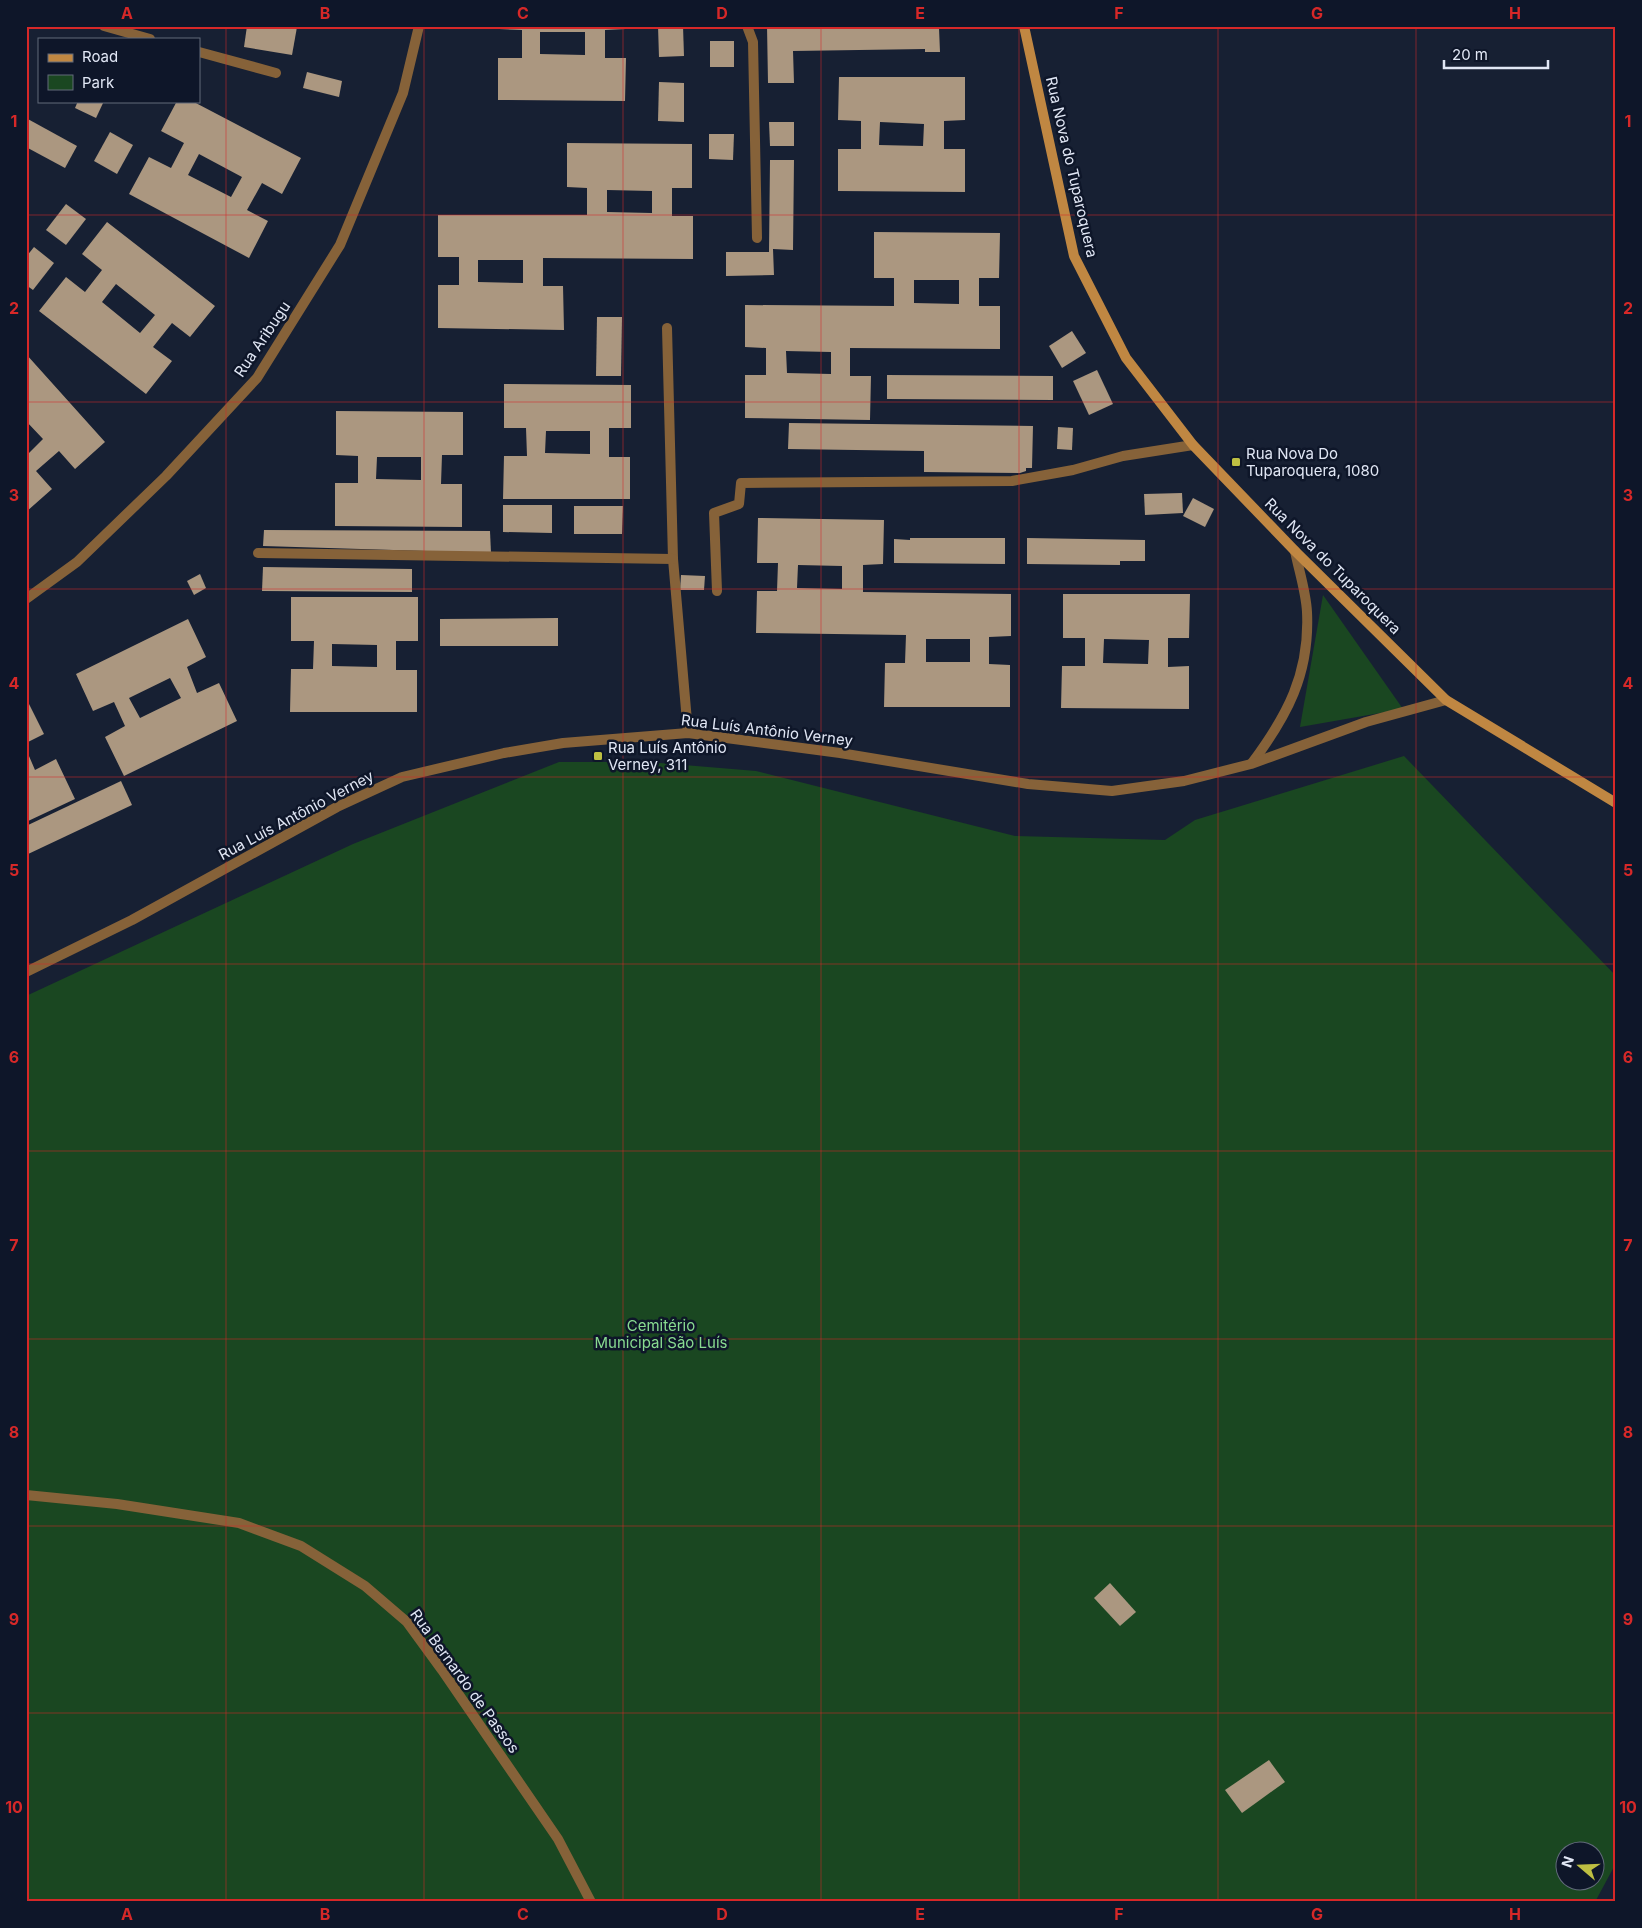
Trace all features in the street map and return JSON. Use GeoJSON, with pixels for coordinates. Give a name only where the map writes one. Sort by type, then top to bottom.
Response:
{"type":"FeatureCollection","features":[{"type":"Feature","properties":{"kind":"street"},"geometry":{"type":"LineString","coordinates":[[104,26],[146,38]]}},
{"type":"Feature","properties":{"kind":"street","name":"Rua Aribugu"},"geometry":{"type":"LineString","coordinates":[[26,599],[77,562],[166,476],[257,378],[340,245],[403,93],[419,26]]}},
{"type":"Feature","properties":{"kind":"street"},"geometry":{"type":"LineString","coordinates":[[746,26],[753,42],[757,238]]}},
{"type":"Feature","properties":{"kind":"street","name":"Rua Nova do Tuparoquera"},"geometry":{"type":"LineString","coordinates":[[1024,26],[1074,256],[1126,358],[1193,445],[1295,552],[1446,700],[1616,803]]}},
{"type":"Feature","properties":{"kind":"street"},"geometry":{"type":"LineString","coordinates":[[200,52],[276,74]]}},
{"type":"Feature","properties":{"kind":"street"},"geometry":{"type":"LineString","coordinates":[[667,328],[673,559],[688,733]]}},
{"type":"Feature","properties":{"kind":"street"},"geometry":{"type":"LineString","coordinates":[[717,592],[714,513],[739,504],[741,483],[1012,481],[1073,470],[1123,456],[1193,445]]}},
{"type":"Feature","properties":{"kind":"street"},"geometry":{"type":"LineString","coordinates":[[1251,764],[1274,734],[1293,700],[1304,658],[1307,612],[1295,552]]}},
{"type":"Feature","properties":{"kind":"street"},"geometry":{"type":"LineString","coordinates":[[258,554],[673,559]]}},
{"type":"Feature","properties":{"kind":"street","name":"Rua Luís Antônio Verney"},"geometry":{"type":"LineString","coordinates":[[26,972],[132,920],[337,807],[402,777],[504,752],[553,745],[688,733],[840,753],[1028,784],[1112,790],[1184,781],[1251,764],[1366,722],[1446,700]]}},
{"type":"Feature","properties":{"kind":"street","name":"Rua Bernardo de Passos"},"geometry":{"type":"LineString","coordinates":[[26,1495],[118,1504],[238,1523],[301,1546],[365,1586],[407,1622],[442,1670],[558,1839],[591,1902]]}},
{"type":"Feature","properties":{"kind":"green space"},"geometry":{"type":"Polygon","coordinates":[[[1323,595],[1403,709],[1300,727],[1323,595]]]}},
{"type":"Feature","properties":{"kind":"green space","name":"Cemitério Municipal São Luís"},"geometry":{"type":"Polygon","coordinates":[[[1404,756],[1616,976],[1616,1863],[1604,1885],[1604,1840],[1554,1840],[1554,1890],[1601,1890],[1595,1902],[26,1902],[26,996],[353,844],[559,762],[648,762],[756,771],[1015,836],[1165,840],[1195,820],[1404,756]]]}},
{"type":"Feature","properties":{"kind":"building"},"geometry":{"type":"Polygon","coordinates":[[[247,26],[297,27],[292,55],[244,47],[247,26]]]}},
{"type":"Feature","properties":{"kind":"building"},"geometry":{"type":"Polygon","coordinates":[[[499,26],[626,26],[626,29],[605,30],[605,58],[626,58],[625,101],[498,100],[498,58],[522,58],[522,30],[499,29],[499,26]],[[540,32],[540,54],[585,55],[585,32],[540,32]]]}},
{"type":"Feature","properties":{"kind":"building"},"geometry":{"type":"Polygon","coordinates":[[[658,26],[683,26],[684,56],[659,57],[658,26]]]}},
{"type":"Feature","properties":{"kind":"building"},"geometry":{"type":"Polygon","coordinates":[[[767,26],[926,26],[926,28],[939,28],[940,52],[925,52],[925,49],[793,51],[794,83],[768,83],[767,26]]]}},
{"type":"Feature","properties":{"kind":"building"},"geometry":{"type":"Polygon","coordinates":[[[710,41],[734,41],[734,67],[710,67],[710,41]]]}},
{"type":"Feature","properties":{"kind":"building"},"geometry":{"type":"Polygon","coordinates":[[[307,72],[342,81],[339,97],[303,88],[307,72]]]}},
{"type":"Feature","properties":{"kind":"building"},"geometry":{"type":"Polygon","coordinates":[[[839,77],[965,77],[965,120],[944,121],[944,149],[965,149],[965,192],[838,191],[838,149],[861,149],[861,121],[838,120],[839,77]],[[880,122],[879,145],[923,146],[924,124],[880,122]]]}},
{"type":"Feature","properties":{"kind":"building"},"geometry":{"type":"Polygon","coordinates":[[[659,82],[684,83],[684,122],[658,121],[659,82]]]}},
{"type":"Feature","properties":{"kind":"building"},"geometry":{"type":"Polygon","coordinates":[[[78,102],[104,102],[96,118],[75,108],[78,102]]]}},
{"type":"Feature","properties":{"kind":"building"},"geometry":{"type":"Polygon","coordinates":[[[176,102],[194,102],[301,158],[282,194],[262,183],[247,210],[268,221],[249,258],[129,194],[149,157],[171,168],[184,143],[161,131],[176,102]],[[199,154],[188,175],[231,197],[242,177],[199,154]]]}},
{"type":"Feature","properties":{"kind":"building"},"geometry":{"type":"Polygon","coordinates":[[[26,118],[77,146],[65,168],[26,147],[26,118]]]}},
{"type":"Feature","properties":{"kind":"building"},"geometry":{"type":"Polygon","coordinates":[[[769,122],[794,122],[794,146],[770,146],[769,122]]]}},
{"type":"Feature","properties":{"kind":"building"},"geometry":{"type":"Polygon","coordinates":[[[110,132],[133,145],[117,174],[94,161],[110,132]]]}},
{"type":"Feature","properties":{"kind":"building"},"geometry":{"type":"Polygon","coordinates":[[[709,134],[734,134],[733,160],[709,159],[709,134]]]}},
{"type":"Feature","properties":{"kind":"building"},"geometry":{"type":"Polygon","coordinates":[[[567,143],[692,144],[692,188],[672,188],[672,216],[693,216],[693,259],[543,258],[543,286],[563,286],[564,330],[438,328],[438,285],[459,285],[459,257],[438,257],[438,215],[587,215],[587,188],[567,187],[567,143]],[[607,190],[607,212],[652,213],[652,191],[607,190]],[[478,260],[478,282],[523,283],[523,260],[478,260]]]}},
{"type":"Feature","properties":{"kind":"building"},"geometry":{"type":"Polygon","coordinates":[[[770,160],[794,160],[793,250],[773,249],[774,275],[726,276],[726,252],[769,252],[770,160]]]}},
{"type":"Feature","properties":{"kind":"building"},"geometry":{"type":"Polygon","coordinates":[[[66,204],[86,219],[66,245],[46,230],[66,204]]]}},
{"type":"Feature","properties":{"kind":"building"},"geometry":{"type":"Polygon","coordinates":[[[107,222],[215,306],[190,337],[172,323],[153,347],[172,361],[146,394],[39,311],[66,277],[85,292],[102,270],[82,254],[107,222]],[[116,284],[102,302],[140,333],[155,315],[116,284]]]}},
{"type":"Feature","properties":{"kind":"building"},"geometry":{"type":"Polygon","coordinates":[[[874,232],[1000,233],[999,278],[979,278],[979,306],[1000,306],[1000,349],[850,348],[850,376],[871,376],[870,420],[745,418],[745,375],[766,375],[766,348],[745,347],[745,305],[894,306],[894,278],[874,278],[874,232]],[[914,280],[914,303],[959,304],[959,280],[914,280]],[[786,351],[787,373],[831,374],[831,352],[786,351]]]}},
{"type":"Feature","properties":{"kind":"building"},"geometry":{"type":"Polygon","coordinates":[[[34,247],[54,263],[33,290],[26,285],[26,257],[34,247]]]}},
{"type":"Feature","properties":{"kind":"building"},"geometry":{"type":"Polygon","coordinates":[[[597,317],[622,317],[621,376],[596,376],[597,317]]]}},
{"type":"Feature","properties":{"kind":"building"},"geometry":{"type":"Polygon","coordinates":[[[1072,331],[1086,353],[1062,368],[1049,346],[1072,331]]]}},
{"type":"Feature","properties":{"kind":"building"},"geometry":{"type":"Polygon","coordinates":[[[26,354],[105,442],[75,469],[59,451],[36,471],[52,489],[26,512],[26,456],[43,439],[26,421],[26,354]]]}},
{"type":"Feature","properties":{"kind":"building"},"geometry":{"type":"Polygon","coordinates":[[[1097,370],[1113,404],[1089,415],[1073,381],[1097,370]]]}},
{"type":"Feature","properties":{"kind":"building"},"geometry":{"type":"Polygon","coordinates":[[[887,375],[1053,376],[1053,400],[887,399],[887,375]]]}},
{"type":"Feature","properties":{"kind":"building"},"geometry":{"type":"Polygon","coordinates":[[[504,384],[631,385],[631,428],[609,428],[609,457],[630,457],[630,499],[503,499],[504,456],[527,456],[526,428],[504,428],[504,384]],[[546,431],[545,453],[590,454],[590,431],[546,431]]]}},
{"type":"Feature","properties":{"kind":"building"},"geometry":{"type":"Polygon","coordinates":[[[336,411],[463,412],[463,455],[442,455],[441,484],[462,484],[462,527],[335,526],[335,483],[358,483],[358,456],[336,455],[336,411]],[[377,457],[376,479],[421,480],[421,457],[377,457]]]}},
{"type":"Feature","properties":{"kind":"building"},"geometry":{"type":"Polygon","coordinates":[[[789,423],[1033,426],[1032,468],[1026,468],[1026,471],[1020,473],[924,472],[924,451],[788,449],[789,423]]]}},
{"type":"Feature","properties":{"kind":"building"},"geometry":{"type":"Polygon","coordinates":[[[1058,427],[1073,428],[1072,450],[1057,449],[1058,427]]]}},
{"type":"Feature","properties":{"kind":"building"},"geometry":{"type":"Polygon","coordinates":[[[1182,493],[1183,513],[1145,515],[1144,494],[1182,493]]]}},
{"type":"Feature","properties":{"kind":"building"},"geometry":{"type":"Polygon","coordinates":[[[1193,498],[1214,509],[1205,527],[1183,516],[1193,498]]]}},
{"type":"Feature","properties":{"kind":"building"},"geometry":{"type":"Polygon","coordinates":[[[503,505],[552,505],[552,533],[503,532],[503,505]]]}},
{"type":"Feature","properties":{"kind":"building"},"geometry":{"type":"Polygon","coordinates":[[[574,506],[623,506],[622,534],[574,534],[574,506]]]}},
{"type":"Feature","properties":{"kind":"building"},"geometry":{"type":"Polygon","coordinates":[[[758,518],[884,520],[883,564],[863,565],[863,592],[1011,594],[1011,636],[989,637],[989,664],[1010,665],[1010,707],[884,707],[885,663],[905,663],[906,635],[756,633],[757,591],[777,591],[778,563],[757,563],[758,518]],[[798,565],[797,588],[842,589],[842,566],[798,565]],[[926,639],[926,662],[970,662],[970,639],[926,639]]]}},
{"type":"Feature","properties":{"kind":"building"},"geometry":{"type":"Polygon","coordinates":[[[264,530],[490,531],[491,553],[263,546],[264,530]]]}},
{"type":"Feature","properties":{"kind":"building"},"geometry":{"type":"Polygon","coordinates":[[[910,538],[1005,538],[1005,564],[894,563],[894,539],[910,540],[910,538]]]}},
{"type":"Feature","properties":{"kind":"building"},"geometry":{"type":"Polygon","coordinates":[[[1027,538],[1145,540],[1145,561],[1120,561],[1120,565],[1027,564],[1027,538]]]}},
{"type":"Feature","properties":{"kind":"building"},"geometry":{"type":"Polygon","coordinates":[[[263,567],[412,569],[412,592],[262,591],[263,567]]]}},
{"type":"Feature","properties":{"kind":"building"},"geometry":{"type":"Polygon","coordinates":[[[200,574],[206,588],[194,595],[187,581],[200,574]]]}},
{"type":"Feature","properties":{"kind":"building"},"geometry":{"type":"Polygon","coordinates":[[[681,575],[705,576],[704,590],[680,590],[681,575]]]}},
{"type":"Feature","properties":{"kind":"building"},"geometry":{"type":"Polygon","coordinates":[[[1063,594],[1190,594],[1189,638],[1168,638],[1168,667],[1189,666],[1189,709],[1061,708],[1062,666],[1085,666],[1085,638],[1063,638],[1063,594]],[[1104,639],[1103,663],[1148,664],[1149,640],[1104,639]]]}},
{"type":"Feature","properties":{"kind":"building"},"geometry":{"type":"Polygon","coordinates":[[[291,597],[418,597],[418,641],[396,641],[396,670],[417,670],[417,712],[290,712],[291,669],[313,669],[314,641],[291,641],[291,597]],[[332,644],[332,666],[377,667],[377,645],[332,644]]]}},
{"type":"Feature","properties":{"kind":"building"},"geometry":{"type":"Polygon","coordinates":[[[558,618],[558,646],[440,646],[440,619],[558,618]]]}},
{"type":"Feature","properties":{"kind":"building"},"geometry":{"type":"Polygon","coordinates":[[[188,619],[206,657],[187,667],[197,693],[219,683],[237,721],[124,776],[105,737],[125,726],[114,702],[93,711],[76,674],[188,619]],[[170,678],[129,698],[140,718],[181,698],[170,678]]]}},
{"type":"Feature","properties":{"kind":"building"},"geometry":{"type":"Polygon","coordinates":[[[26,698],[44,734],[26,743],[26,698]]]}},
{"type":"Feature","properties":{"kind":"building"},"geometry":{"type":"Polygon","coordinates":[[[26,749],[35,770],[56,759],[75,799],[26,822],[26,749]]]}},
{"type":"Feature","properties":{"kind":"building"},"geometry":{"type":"Polygon","coordinates":[[[121,781],[132,805],[26,855],[26,826],[121,781]]]}},
{"type":"Feature","properties":{"kind":"building"},"geometry":{"type":"Polygon","coordinates":[[[1110,1583],[1136,1612],[1120,1626],[1094,1598],[1110,1583]]]}},
{"type":"Feature","properties":{"kind":"building"},"geometry":{"type":"Polygon","coordinates":[[[1269,1760],[1285,1782],[1242,1813],[1225,1790],[1269,1760]]]}},
{"type":"Feature","properties":{"kind":"place","name":"Rua Nova Do Tuparoquera, 1080"},"geometry":{"type":"Point","coordinates":[1236,462]}},
{"type":"Feature","properties":{"kind":"place","name":"Rua Luís Antônio Verney, 311"},"geometry":{"type":"Point","coordinates":[598,756]}}]}
